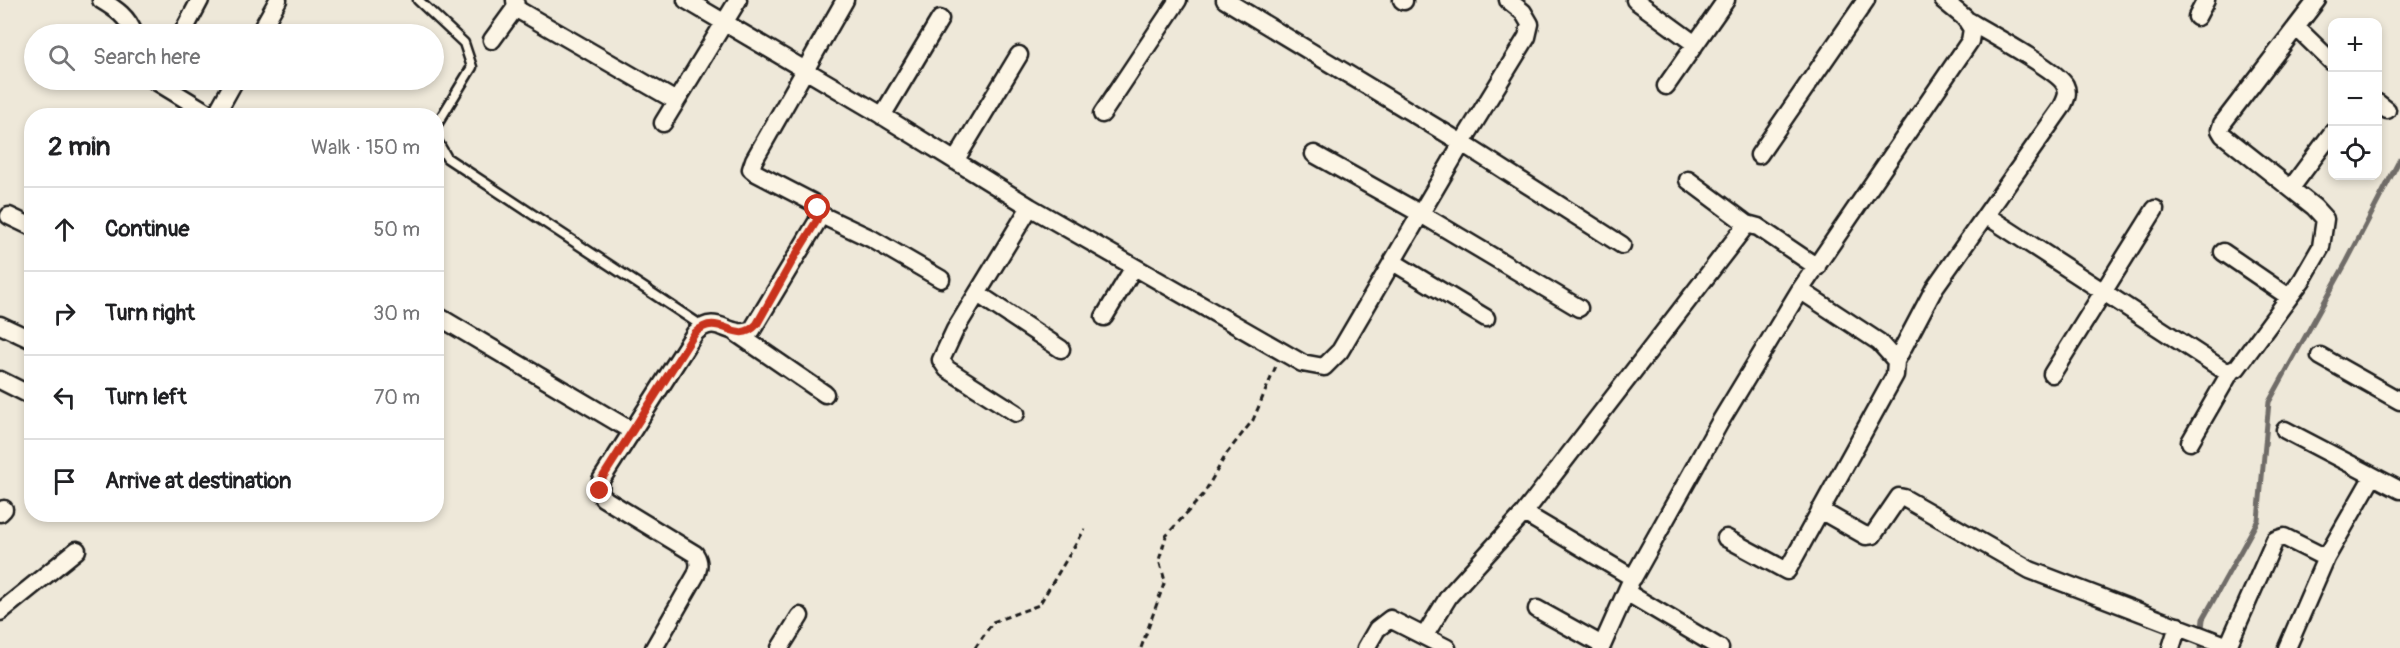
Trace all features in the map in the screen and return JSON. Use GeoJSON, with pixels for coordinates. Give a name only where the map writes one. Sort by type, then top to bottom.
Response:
{"type":"FeatureCollection","features":[{"type":"Feature","properties":{"kind":"street"},"geometry":{"type":"LineString","coordinates":[[100,0],[118,10],[130,24]]}},
{"type":"Feature","properties":{"kind":"street"},"geometry":{"type":"LineString","coordinates":[[187,24],[200,0]]}},
{"type":"Feature","properties":{"kind":"street"},"geometry":{"type":"LineString","coordinates":[[265,24],[278,0]]}},
{"type":"Feature","properties":{"kind":"street"},"geometry":{"type":"LineString","coordinates":[[686,0],[1134,267],[1302,363],[1324,368],[1340,351],[1527,37],[1530,24],[1523,12],[1508,0]]}},
{"type":"Feature","properties":{"kind":"street"},"geometry":{"type":"LineString","coordinates":[[663,123],[738,0]]}},
{"type":"Feature","properties":{"kind":"street"},"geometry":{"type":"LineString","coordinates":[[736,333],[752,330],[757,324],[819,214],[818,208],[812,202],[751,169],[753,160],[844,0]]}},
{"type":"Feature","properties":{"kind":"street"},"geometry":{"type":"LineString","coordinates":[[1102,114],[1179,0]]}},
{"type":"Feature","properties":{"kind":"street"},"geometry":{"type":"LineString","coordinates":[[1225,0],[1462,143],[1622,245]]}},
{"type":"Feature","properties":{"kind":"street"},"geometry":{"type":"LineString","coordinates":[[1635,0],[1695,44]]}},
{"type":"Feature","properties":{"kind":"street"},"geometry":{"type":"LineString","coordinates":[[1665,86],[1726,0]]}},
{"type":"Feature","properties":{"kind":"street"},"geometry":{"type":"LineString","coordinates":[[1759,155],[1866,0]]}},
{"type":"Feature","properties":{"kind":"street"},"geometry":{"type":"LineString","coordinates":[[2197,17],[2206,0]]}},
{"type":"Feature","properties":{"kind":"street"},"geometry":{"type":"LineString","coordinates":[[1987,216],[2225,371],[2237,368],[2289,297],[2321,247],[2325,219],[2314,207],[2223,135],[2220,130],[2222,124],[2317,0]]}},
{"type":"Feature","properties":{"kind":"street"},"geometry":{"type":"LineString","coordinates":[[1726,538],[1787,571],[1895,375],[1896,361],[1935,287],[2062,107],[2067,95],[2064,82],[2050,71],[1965,18],[1948,2]]}},
{"type":"Feature","properties":{"kind":"street"},"geometry":{"type":"LineString","coordinates":[[492,40],[515,3],[520,11],[675,101]]}},
{"type":"Feature","properties":{"kind":"street"},"geometry":{"type":"LineString","coordinates":[[1537,609],[1602,646],[1630,585],[1720,422],[1800,290],[1970,41],[1972,30],[1965,18]]}},
{"type":"Feature","properties":{"kind":"street"},"geometry":{"type":"LineString","coordinates":[[882,116],[940,20]]}},
{"type":"Feature","properties":{"kind":"street"},"geometry":{"type":"LineString","coordinates":[[2297,28],[2328,58]]}},
{"type":"Feature","properties":{"kind":"street"},"geometry":{"type":"LineString","coordinates":[[955,161],[1019,55]]}},
{"type":"Feature","properties":{"kind":"street"},"geometry":{"type":"LineString","coordinates":[[169,90],[188,108]]}},
{"type":"Feature","properties":{"kind":"street"},"geometry":{"type":"LineString","coordinates":[[219,108],[229,90]]}},
{"type":"Feature","properties":{"kind":"street"},"geometry":{"type":"LineString","coordinates":[[2291,188],[2328,138]]}},
{"type":"Feature","properties":{"kind":"street"},"geometry":{"type":"LineString","coordinates":[[1314,154],[1421,214],[1579,308]]}},
{"type":"Feature","properties":{"kind":"street"},"geometry":{"type":"LineString","coordinates":[[1688,180],[1747,224],[1758,227],[1817,267]]}},
{"type":"Feature","properties":{"kind":"street"},"geometry":{"type":"LineString","coordinates":[[1016,412],[942,364],[942,354],[1030,207]]}},
{"type":"Feature","properties":{"kind":"street"},"geometry":{"type":"LineString","coordinates":[[2052,374],[2156,209]]}},
{"type":"Feature","properties":{"kind":"street"},"geometry":{"type":"LineString","coordinates":[[819,214],[872,239],[941,279]]}},
{"type":"Feature","properties":{"kind":"street"},"geometry":{"type":"LineString","coordinates":[[9,216],[24,223]]}},
{"type":"Feature","properties":{"kind":"street"},"geometry":{"type":"LineString","coordinates":[[1425,635],[1449,596],[1524,513],[1747,224]]}},
{"type":"Feature","properties":{"kind":"street"},"geometry":{"type":"LineString","coordinates":[[2223,252],[2289,297]]}},
{"type":"Feature","properties":{"kind":"street"},"geometry":{"type":"LineString","coordinates":[[1393,262],[1486,318]]}},
{"type":"Feature","properties":{"kind":"street"},"geometry":{"type":"LineString","coordinates":[[1104,317],[1134,267]]}},
{"type":"Feature","properties":{"kind":"street"},"geometry":{"type":"LineString","coordinates":[[1800,290],[1879,342],[1896,361]]}},
{"type":"Feature","properties":{"kind":"street"},"geometry":{"type":"LineString","coordinates":[[978,294],[1061,349]]}},
{"type":"Feature","properties":{"kind":"street"},"geometry":{"type":"LineString","coordinates":[[444,320],[632,431]]}},
{"type":"Feature","properties":{"kind":"street"},"geometry":{"type":"LineString","coordinates":[[654,648],[699,568],[698,559],[695,554],[603,498],[600,491],[601,480],[695,333],[702,326],[713,323],[736,333],[825,394]]}},
{"type":"Feature","properties":{"kind":"street"},"geometry":{"type":"LineString","coordinates":[[0,325],[24,336]]}},
{"type":"Feature","properties":{"kind":"street"},"geometry":{"type":"LineString","coordinates":[[2320,356],[2400,401]]}},
{"type":"Feature","properties":{"kind":"street"},"geometry":{"type":"LineString","coordinates":[[2190,442],[2231,371]]}},
{"type":"Feature","properties":{"kind":"street"},"geometry":{"type":"LineString","coordinates":[[0,381],[24,392]]}},
{"type":"Feature","properties":{"kind":"street"},"geometry":{"type":"LineString","coordinates":[[2285,430],[2400,490]]}},
{"type":"Feature","properties":{"kind":"street"},"geometry":{"type":"LineString","coordinates":[[2287,648],[2326,558],[2373,476]]}},
{"type":"Feature","properties":{"kind":"street"},"geometry":{"type":"LineString","coordinates":[[1820,510],[1866,536],[1873,535],[1899,497],[1904,498],[2030,570],[2228,647],[2275,540],[2284,537],[2326,558]]}},
{"type":"Feature","properties":{"kind":"street"},"geometry":{"type":"LineString","coordinates":[[1524,513],[1720,648]]}},
{"type":"Feature","properties":{"kind":"street"},"geometry":{"type":"LineString","coordinates":[[0,612],[77,550]]}},
{"type":"Feature","properties":{"kind":"street"},"geometry":{"type":"LineString","coordinates":[[780,648],[800,616]]}},
{"type":"Feature","properties":{"kind":"street"},"geometry":{"type":"LineString","coordinates":[[1366,648],[1377,629],[1390,619],[1447,648]]}},
{"type":"Feature","properties":{"kind":"street"},"geometry":{"type":"LineString","coordinates":[[2171,648],[2178,626]]}},
{"type":"Feature","properties":{"kind":"lane"},"geometry":{"type":"LineString","coordinates":[[418,0],[444,24]]}},
{"type":"Feature","properties":{"kind":"lane"},"geometry":{"type":"LineString","coordinates":[[444,24],[464,43],[472,67],[444,113]]}},
{"type":"Feature","properties":{"kind":"lane"},"geometry":{"type":"LineString","coordinates":[[444,153],[447,158],[702,326]]}},
{"type":"Feature","properties":{"kind":"path"},"geometry":{"type":"LineString","coordinates":[[1140,648],[1165,581],[1159,560],[1166,536],[1203,495],[1227,453],[1253,420],[1282,352]]}},
{"type":"Feature","properties":{"kind":"path"},"geometry":{"type":"LineString","coordinates":[[975,648],[993,622],[1039,605],[1085,529]]}},
{"type":"Feature","properties":{"kind":"waterway"},"geometry":{"type":"LineString","coordinates":[[2200,648],[2203,619],[2258,520],[2269,402],[2400,159]]}},
{"type":"Feature","properties":{"kind":"route"},"geometry":{"type":"LineString","coordinates":[[600,491],[601,480],[695,333],[702,326],[713,323],[736,333],[752,330],[757,324],[816,222],[819,214],[818,208]]}}]}
